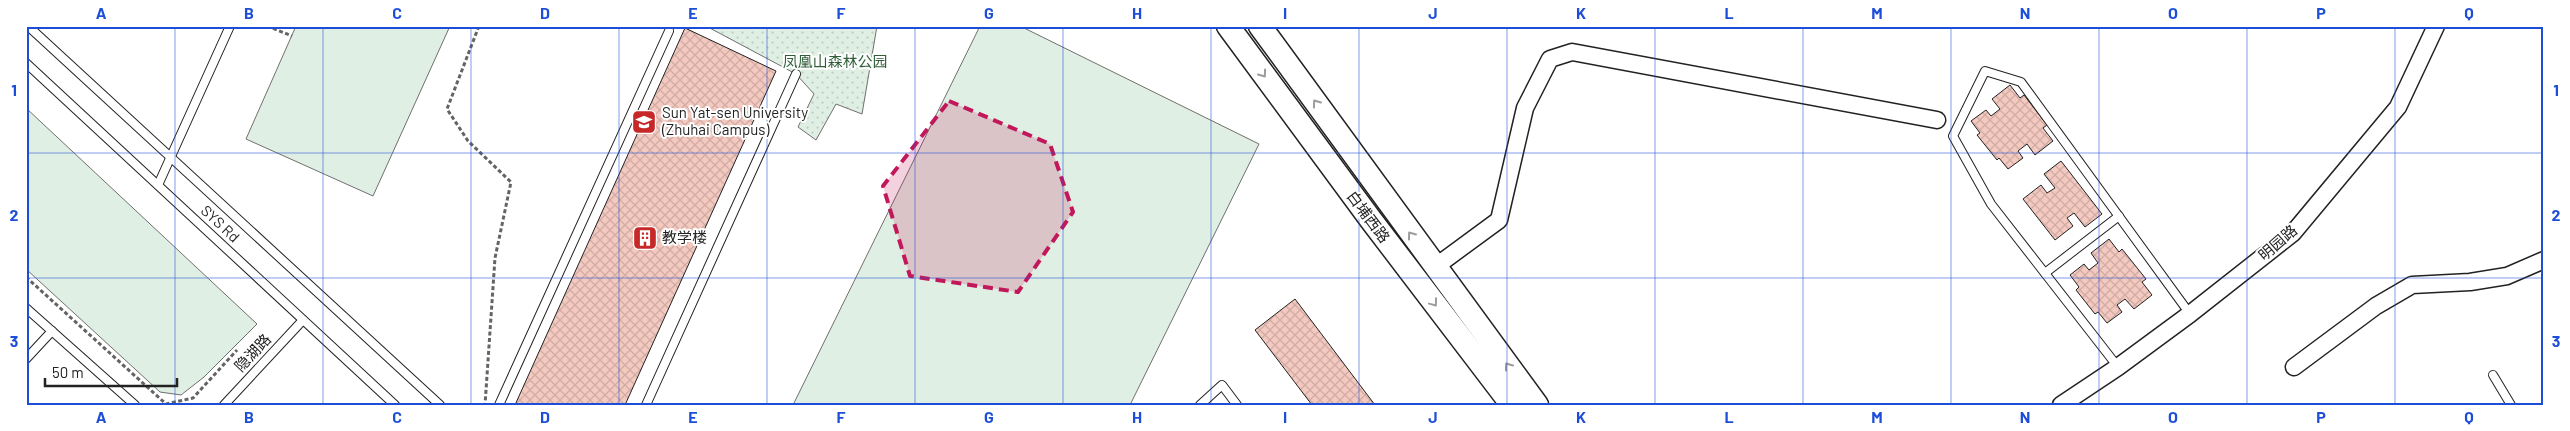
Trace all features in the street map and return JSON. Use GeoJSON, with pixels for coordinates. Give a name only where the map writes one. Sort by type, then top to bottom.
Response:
{"type":"FeatureCollection","features":[{"type":"Feature","properties":{"kind":"main road","name":"白埔西路"},"geometry":{"type":"LineString","coordinates":[[1260,26],[1537,405]]}},
{"type":"Feature","properties":{"kind":"main road","name":"白埔西路"},"geometry":{"type":"LineString","coordinates":[[1232,29],[1371,220],[1512,405]]}},
{"type":"Feature","properties":{"kind":"street","name":"明园路"},"geometry":{"type":"LineString","coordinates":[[2061,405],[2118,367],[2190,314],[2293,233],[2398,107],[2436,26]]}},
{"type":"Feature","properties":{"kind":"street"},"geometry":{"type":"LineString","coordinates":[[1435,267],[1499,220],[1525,108],[1550,58],[1572,52],[1937,120]]}},
{"type":"Feature","properties":{"kind":"street"},"geometry":{"type":"LineString","coordinates":[[2294,367],[2376,306],[2412,285],[2470,282],[2506,276],[2544,260]]}},
{"type":"Feature","properties":{"kind":"lane"},"geometry":{"type":"LineString","coordinates":[[28,26],[440,405]]}},
{"type":"Feature","properties":{"kind":"lane"},"geometry":{"type":"LineString","coordinates":[[158,185],[230,26]]}},
{"type":"Feature","properties":{"kind":"lane"},"geometry":{"type":"LineString","coordinates":[[499,405],[669,31]]}},
{"type":"Feature","properties":{"kind":"lane","name":"SYS Rd"},"geometry":{"type":"LineString","coordinates":[[26,63],[395,405]]}},
{"type":"Feature","properties":{"kind":"lane"},"geometry":{"type":"LineString","coordinates":[[2118,367],[1991,204],[1952,136],[1985,71],[2021,82],[2190,314]]}},
{"type":"Feature","properties":{"kind":"lane"},"geometry":{"type":"LineString","coordinates":[[646,405],[796,74]]}},
{"type":"Feature","properties":{"kind":"lane"},"geometry":{"type":"LineString","coordinates":[[2044,273],[2119,216]]}},
{"type":"Feature","properties":{"kind":"lane"},"geometry":{"type":"LineString","coordinates":[[26,308],[134,405]]}},
{"type":"Feature","properties":{"kind":"lane","name":"隐湖路"},"geometry":{"type":"LineString","coordinates":[[224,405],[303,320]]}},
{"type":"Feature","properties":{"kind":"lane"},"geometry":{"type":"LineString","coordinates":[[26,359],[52,331]]}},
{"type":"Feature","properties":{"kind":"lane"},"geometry":{"type":"LineString","coordinates":[[2493,375],[2511,405]]}},
{"type":"Feature","properties":{"kind":"lane"},"geometry":{"type":"LineString","coordinates":[[1200,405],[1222,385],[1237,405]]}},
{"type":"Feature","properties":{"kind":"path"},"geometry":{"type":"LineString","coordinates":[[267,26],[292,36]]}},
{"type":"Feature","properties":{"kind":"path"},"geometry":{"type":"LineString","coordinates":[[479,26],[447,109],[468,140],[511,182],[495,258],[484,405]]}},
{"type":"Feature","properties":{"kind":"path"},"geometry":{"type":"LineString","coordinates":[[26,276],[166,404],[193,398],[237,350]]}},
{"type":"Feature","properties":{"kind":"highlighted area"},"geometry":{"type":"Polygon","coordinates":[[[949,101],[1050,144],[1073,212],[1018,292],[910,276],[883,186],[949,101]]]}},
{"type":"Feature","properties":{"kind":"green space"},"geometry":{"type":"Polygon","coordinates":[[[296,26],[450,26],[373,196],[246,139],[296,26]]]}},
{"type":"Feature","properties":{"kind":"green space","name":"凤凰山森林公园"},"geometry":{"type":"Polygon","coordinates":[[[706,26],[877,26],[862,114],[836,104],[816,140],[798,127],[814,94],[796,74],[706,26]]]}},
{"type":"Feature","properties":{"kind":"green space"},"geometry":{"type":"Polygon","coordinates":[[[980,26],[1020,26],[1259,144],[1130,405],[793,405],[980,26]]]}},
{"type":"Feature","properties":{"kind":"green space"},"geometry":{"type":"Polygon","coordinates":[[[26,108],[257,324],[204,377],[181,395],[160,392],[26,269],[26,108]]]}},
{"type":"Feature","properties":{"kind":"building","name":"教学楼"},"geometry":{"type":"Polygon","coordinates":[[[685,28],[776,71],[625,405],[515,405],[685,28]]]}},
{"type":"Feature","properties":{"kind":"building"},"geometry":{"type":"Polygon","coordinates":[[[2010,85],[2020,98],[2024,95],[2047,125],[2043,128],[2053,141],[2035,155],[2027,144],[2018,151],[2023,158],[2008,169],[1999,158],[1997,160],[1977,135],[1980,133],[1971,121],[1986,110],[1991,116],[2000,109],[1992,99],[2010,85]]]}},
{"type":"Feature","properties":{"kind":"building"},"geometry":{"type":"Polygon","coordinates":[[[2061,161],[2102,214],[2085,227],[2074,213],[2067,218],[2073,226],[2055,240],[2023,199],[2041,185],[2047,193],[2055,188],[2044,174],[2061,161]]]}},
{"type":"Feature","properties":{"kind":"building"},"geometry":{"type":"Polygon","coordinates":[[[2109,239],[2119,252],[2122,249],[2146,279],[2142,282],[2152,295],[2134,309],[2125,299],[2117,305],[2122,312],[2107,323],[2098,312],[2095,314],[2076,290],[2079,287],[2070,275],[2084,264],[2089,270],[2098,263],[2091,253],[2109,239]]]}},
{"type":"Feature","properties":{"kind":"building"},"geometry":{"type":"Polygon","coordinates":[[[1295,299],[1375,405],[1312,405],[1255,330],[1295,299]]]}},
{"type":"Feature","properties":{"kind":"place","name":"Sun Yat-sen University (Zhuhai Campus)"},"geometry":{"type":"Point","coordinates":[644,122]}},
{"type":"Feature","properties":{"kind":"place","name":"教学楼"},"geometry":{"type":"Point","coordinates":[645,238]}}]}
